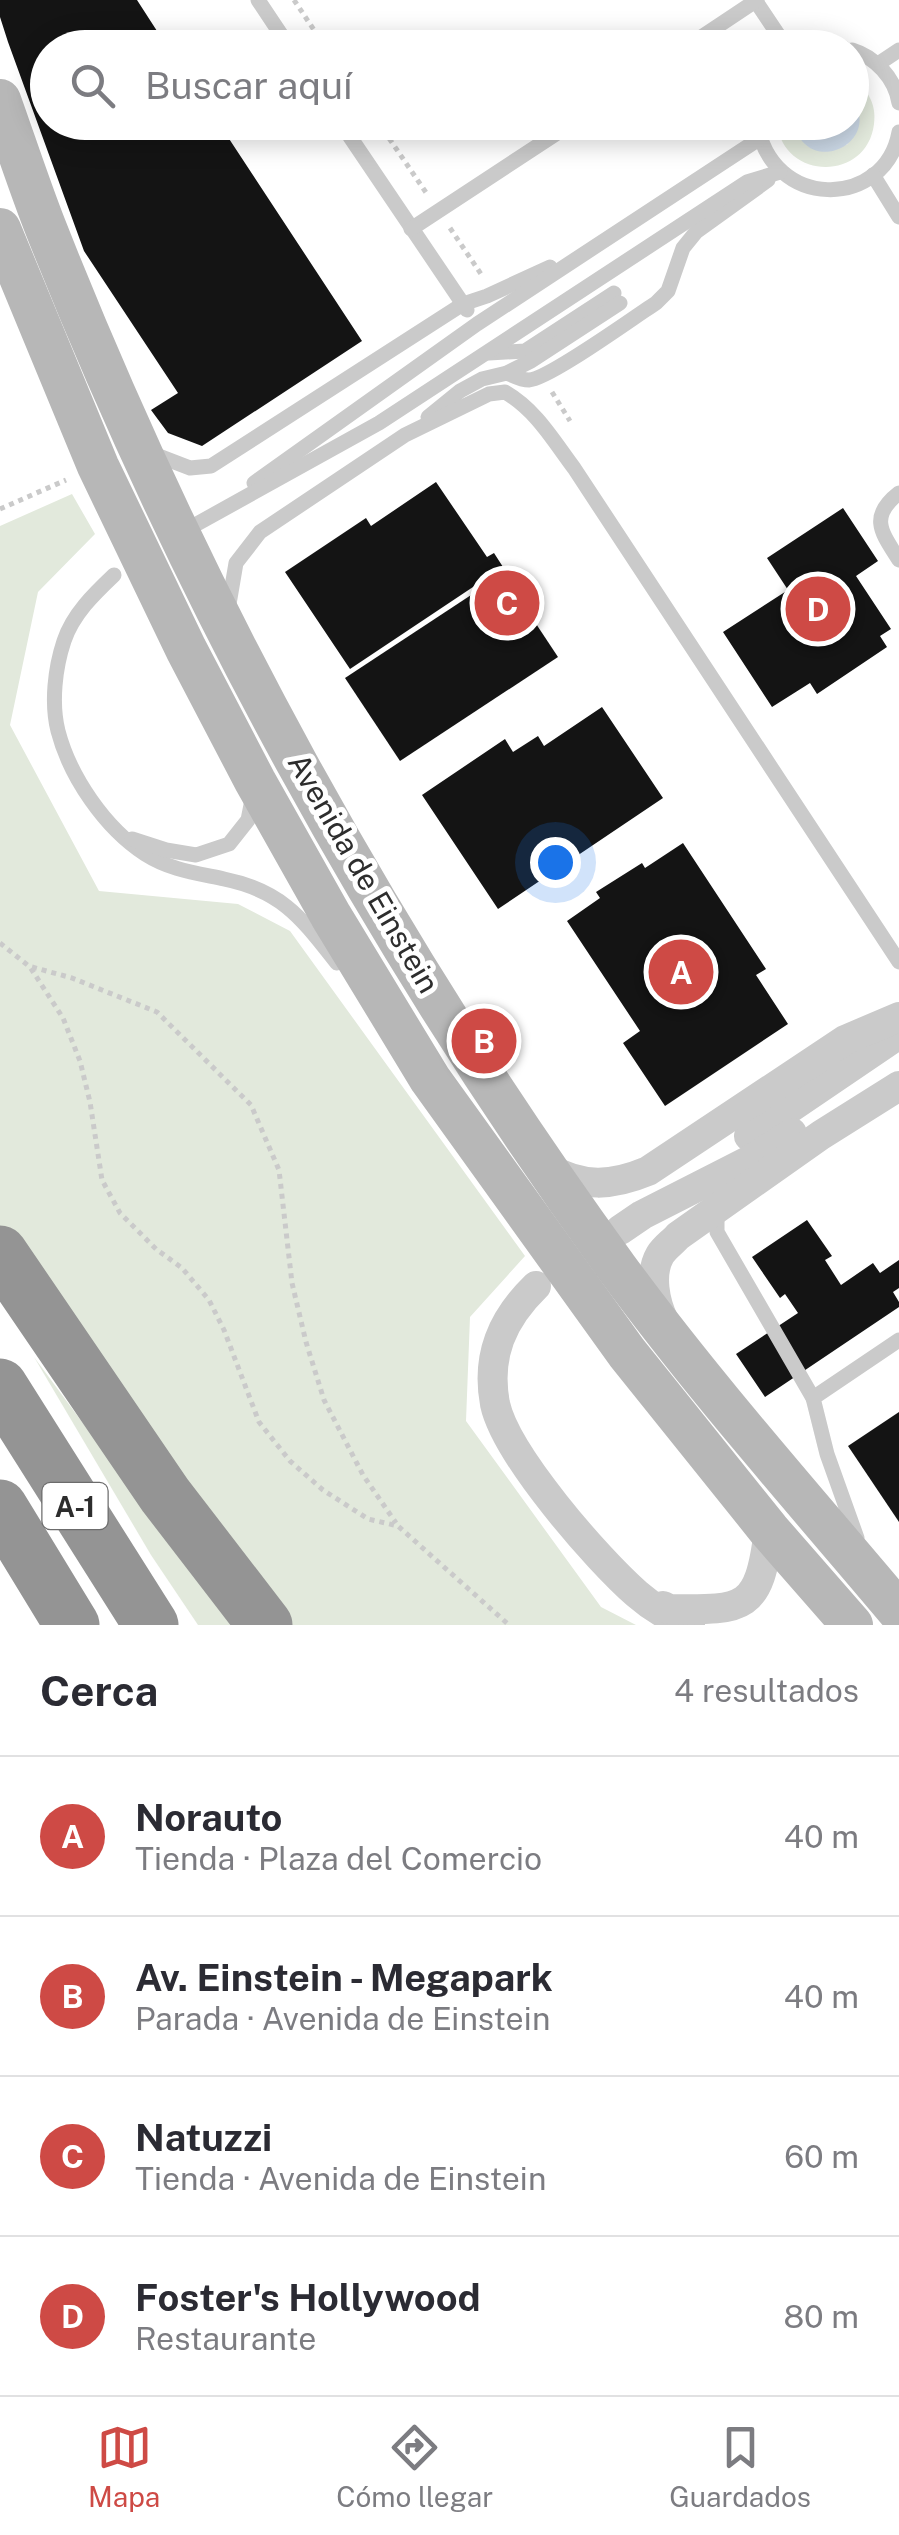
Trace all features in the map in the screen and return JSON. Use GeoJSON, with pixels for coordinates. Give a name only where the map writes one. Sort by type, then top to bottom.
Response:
{"type":"FeatureCollection","features":[{"type":"Feature","properties":{"kind":"highway"},"geometry":{"type":"LineString","coordinates":[[0,1253],[164,1495],[266,1625]]}},
{"type":"Feature","properties":{"kind":"highway","name":"A-1"},"geometry":{"type":"LineString","coordinates":[[0,1386],[150,1625]]}},
{"type":"Feature","properties":{"kind":"highway","name":"A-1"},"geometry":{"type":"LineString","coordinates":[[0,1507],[72,1625]]}},
{"type":"Feature","properties":{"kind":"street","name":"Avenida de Einstein"},"geometry":{"type":"LineString","coordinates":[[0,100],[45,226],[140,448],[227,628],[370,891],[469,1050],[617,1267],[680,1350],[887,1598]]}},
{"type":"Feature","properties":{"kind":"street","name":"Avenida de Einstein"},"geometry":{"type":"LineString","coordinates":[[0,229],[98,466],[186,650],[331,916],[430,1079],[627,1353],[769,1530],[852,1625]]}},
{"type":"Feature","properties":{"kind":"street"},"geometry":{"type":"LineString","coordinates":[[548,1168],[567,1179],[584,1182],[615,1182],[637,1176],[845,1040],[899,1018]]}},
{"type":"Feature","properties":{"kind":"street"},"geometry":{"type":"LineString","coordinates":[[899,1034],[682,1182],[631,1222],[750,1160],[899,1063]]}},
{"type":"Feature","properties":{"kind":"street"},"geometry":{"type":"LineString","coordinates":[[680,1350],[655,1297],[654,1274],[660,1254],[678,1236],[821,1135],[899,1086]]}},
{"type":"Feature","properties":{"kind":"street"},"geometry":{"type":"LineString","coordinates":[[536,1286],[517,1304],[503,1327],[492,1363],[496,1405],[511,1444],[610,1568],[639,1596],[670,1618],[690,1625]]}},
{"type":"Feature","properties":{"kind":"street"},"geometry":{"type":"LineString","coordinates":[[639,1596],[669,1609],[731,1608],[751,1596],[764,1567],[769,1530]]}},
{"type":"Feature","properties":{"kind":"lane"},"geometry":{"type":"LineString","coordinates":[[258,0],[278,30]]}},
{"type":"Feature","properties":{"kind":"lane"},"geometry":{"type":"LineString","coordinates":[[712,30],[756,0],[775,30]]}},
{"type":"Feature","properties":{"kind":"lane"},"geometry":{"type":"LineString","coordinates":[[878,64],[899,50]]}},
{"type":"Feature","properties":{"kind":"lane"},"geometry":{"type":"LineString","coordinates":[[869,59],[890,78],[899,104]]}},
{"type":"Feature","properties":{"kind":"lane"},"geometry":{"type":"LineString","coordinates":[[761,140],[767,157],[780,172],[801,185],[826,190],[850,187],[873,175],[888,159],[899,132]]}},
{"type":"Feature","properties":{"kind":"lane"},"geometry":{"type":"LineString","coordinates":[[352,140],[477,324]]}},
{"type":"Feature","properties":{"kind":"lane"},"geometry":{"type":"LineString","coordinates":[[411,229],[547,140]]}},
{"type":"Feature","properties":{"kind":"lane"},"geometry":{"type":"LineString","coordinates":[[745,140],[599,244],[477,324],[195,525],[379,423],[748,182],[780,172]]}},
{"type":"Feature","properties":{"kind":"lane"},"geometry":{"type":"LineString","coordinates":[[507,373],[534,380],[656,303],[668,290],[683,248],[696,232],[780,172]]}},
{"type":"Feature","properties":{"kind":"lane"},"geometry":{"type":"LineString","coordinates":[[873,175],[899,217]]}},
{"type":"Feature","properties":{"kind":"lane"},"geometry":{"type":"LineString","coordinates":[[140,448],[190,468],[211,466],[458,298],[488,296],[599,244]]}},
{"type":"Feature","properties":{"kind":"lane"},"geometry":{"type":"LineString","coordinates":[[227,628],[236,563],[260,532],[405,435],[460,391],[482,378],[507,373],[532,361],[617,298],[524,351],[485,354]]}},
{"type":"Feature","properties":{"kind":"lane"},"geometry":{"type":"LineString","coordinates":[[405,435],[489,394],[506,392],[523,402],[614,528],[899,962]]}},
{"type":"Feature","properties":{"kind":"lane"},"geometry":{"type":"LineString","coordinates":[[899,493],[882,510],[880,519],[882,533],[899,560]]}},
{"type":"Feature","properties":{"kind":"lane"},"geometry":{"type":"LineString","coordinates":[[114,575],[84,604],[64,639],[54,683],[57,729],[71,766],[99,809],[141,851],[163,865],[265,891],[299,916],[430,1079]]}},
{"type":"Feature","properties":{"kind":"lane"},"geometry":{"type":"LineString","coordinates":[[123,836],[196,855],[228,844],[248,820],[255,782]]}},
{"type":"Feature","properties":{"kind":"lane"},"geometry":{"type":"LineString","coordinates":[[716,1210],[717,1232],[813,1398],[827,1454],[887,1598]]}},
{"type":"Feature","properties":{"kind":"lane"},"geometry":{"type":"LineString","coordinates":[[813,1398],[899,1340]]}},
{"type":"Feature","properties":{"kind":"path"},"geometry":{"type":"LineString","coordinates":[[294,0],[314,30]]}},
{"type":"Feature","properties":{"kind":"path"},"geometry":{"type":"LineString","coordinates":[[458,298],[481,275]]}},
{"type":"Feature","properties":{"kind":"path"},"geometry":{"type":"LineString","coordinates":[[0,509],[98,466]]}},
{"type":"Feature","properties":{"kind":"path"},"geometry":{"type":"LineString","coordinates":[[0,943],[30,967],[63,1018],[80,1060],[102,1180],[120,1213],[156,1249],[182,1268],[209,1300],[259,1422],[290,1462],[323,1490],[368,1519],[398,1526]]}},
{"type":"Feature","properties":{"kind":"path"},"geometry":{"type":"LineString","coordinates":[[30,967],[72,978],[158,1012],[251,1105],[279,1170],[292,1283],[324,1400],[362,1475],[398,1526],[509,1625]]}},
{"type":"Feature","properties":{"kind":"shaded area"},"geometry":{"type":"Polygon","coordinates":[[[869,98],[874,110],[869,140],[869,98]]]}},
{"type":"Feature","properties":{"kind":"shaded area"},"geometry":{"type":"Polygon","coordinates":[[[782,140],[802,140],[822,150],[848,144],[849,140],[869,140],[857,156],[825,167],[794,156],[782,140]]]}},
{"type":"Feature","properties":{"kind":"shaded area"},"geometry":{"type":"Polygon","coordinates":[[[72,494],[95,534],[38,592],[10,725],[99,891],[238,904],[290,931],[525,1256],[470,1317],[466,1421],[601,1607],[636,1625],[292,1625],[0,1234],[0,526],[72,494]]]}},
{"type":"Feature","properties":{"kind":"shaded area"},"geometry":{"type":"Polygon","coordinates":[[[34,1357],[232,1625],[198,1625],[151,1555],[34,1357]]]}},
{"type":"Feature","properties":{"kind":"water"},"geometry":{"type":"Polygon","coordinates":[[[801,140],[852,140],[840,149],[813,149],[801,140]]]}},
{"type":"Feature","properties":{"kind":"building"},"geometry":{"type":"Polygon","coordinates":[[[0,0],[137,0],[156,30],[30,30],[30,102],[0,17],[0,0]]]}},
{"type":"Feature","properties":{"kind":"building"},"geometry":{"type":"Polygon","coordinates":[[[44,140],[230,140],[362,341],[202,446],[168,433],[151,410],[178,393],[84,251],[44,140]]]}},
{"type":"Feature","properties":{"kind":"building"},"geometry":{"type":"Polygon","coordinates":[[[436,482],[487,557],[494,553],[503,567],[350,669],[285,572],[366,518],[371,526],[436,482]]]}},
{"type":"Feature","properties":{"kind":"building"},"geometry":{"type":"Polygon","coordinates":[[[843,508],[878,561],[856,576],[891,629],[880,636],[887,647],[817,694],[810,683],[772,707],[723,632],[788,590],[767,558],[843,508]]]}},
{"type":"Feature","properties":{"kind":"building"},"geometry":{"type":"Polygon","coordinates":[[[503,574],[558,657],[400,761],[345,678],[503,574]]]}},
{"type":"Feature","properties":{"kind":"building"},"geometry":{"type":"Polygon","coordinates":[[[602,707],[663,798],[498,909],[422,795],[505,739],[513,752],[538,736],[544,746],[602,707]]]}},
{"type":"Feature","properties":{"kind":"building"},"geometry":{"type":"Polygon","coordinates":[[[683,843],[766,969],[756,975],[788,1024],[665,1106],[623,1043],[640,1031],[567,921],[600,898],[596,892],[642,863],[645,868],[683,843]]]}},
{"type":"Feature","properties":{"kind":"building"},"geometry":{"type":"Polygon","coordinates":[[[807,1220],[832,1256],[825,1260],[841,1285],[873,1263],[880,1273],[899,1260],[899,1288],[893,1292],[899,1307],[765,1397],[736,1354],[798,1313],[785,1294],[780,1298],[752,1257],[807,1220]]]}},
{"type":"Feature","properties":{"kind":"building"},"geometry":{"type":"Polygon","coordinates":[[[899,1412],[899,1522],[848,1446],[899,1412]]]}},
{"type":"Feature","properties":{"kind":"place","name":"Natuzzi"},"geometry":{"type":"Point","coordinates":[507,603]}},
{"type":"Feature","properties":{"kind":"place","name":"Foster's Hollywood"},"geometry":{"type":"Point","coordinates":[818,609]}},
{"type":"Feature","properties":{"kind":"place","name":"Norauto"},"geometry":{"type":"Point","coordinates":[681,972]}},
{"type":"Feature","properties":{"kind":"place","name":"Av. Einstein - Megapark"},"geometry":{"type":"Point","coordinates":[484,1041]}}]}
